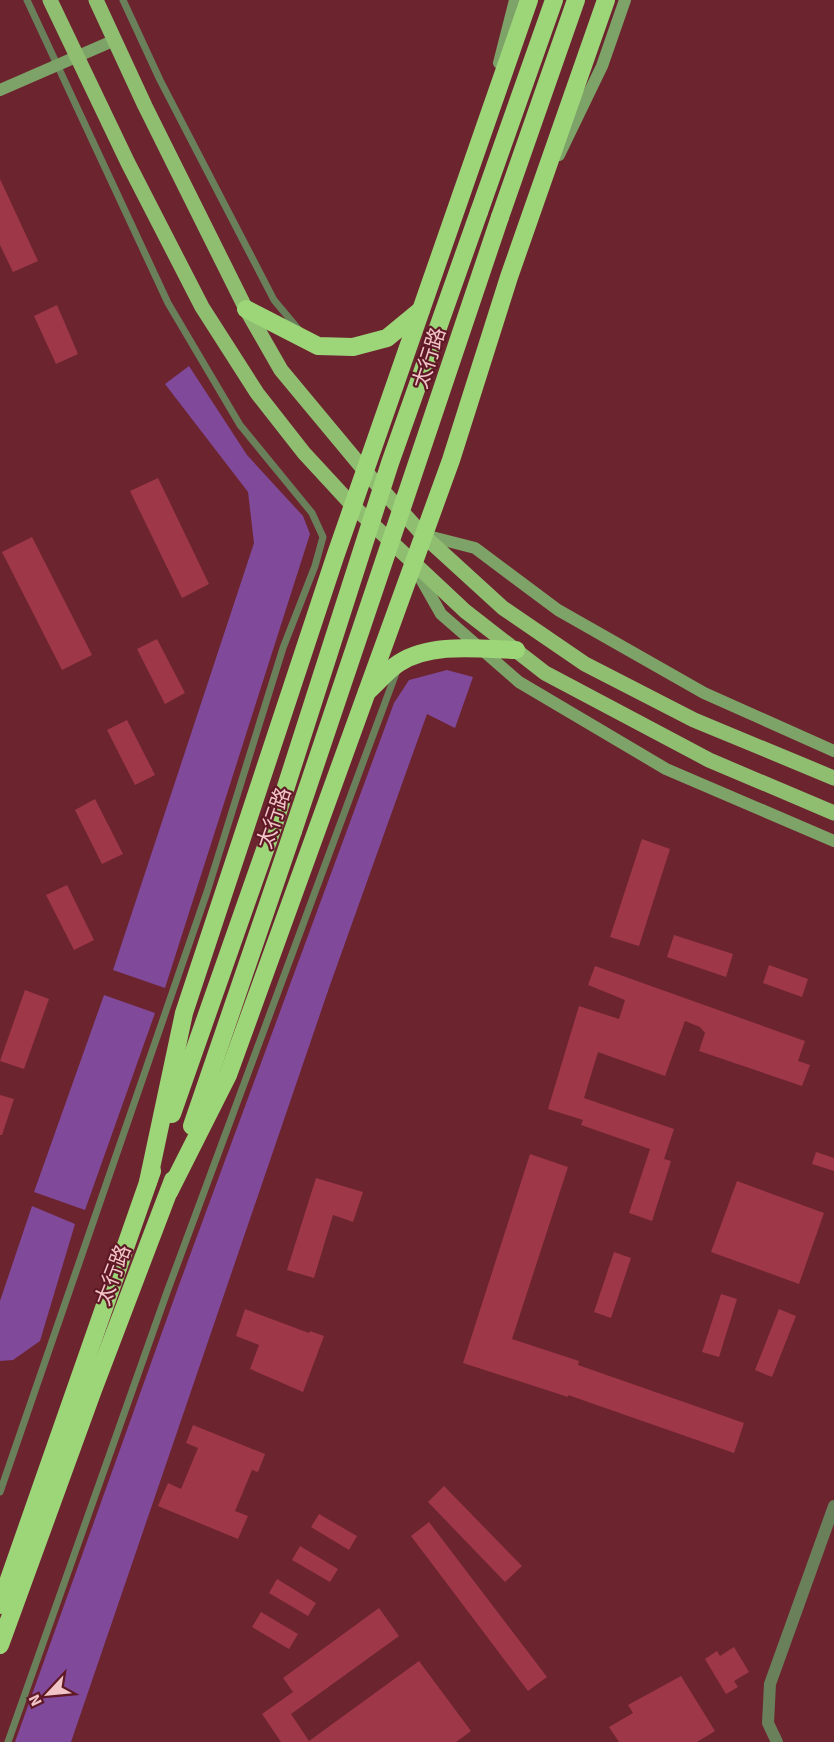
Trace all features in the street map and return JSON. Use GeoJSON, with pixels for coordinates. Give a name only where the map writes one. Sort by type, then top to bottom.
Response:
{"type":"FeatureCollection","features":[{"type":"Feature","properties":{"kind":"highway"},"geometry":{"type":"LineString","coordinates":[[148,1182],[184,1013],[352,506],[529,0]]}},
{"type":"Feature","properties":{"kind":"highway","name":"太行路"},"geometry":{"type":"LineString","coordinates":[[0,1605],[274,824],[390,463],[554,0]]}},
{"type":"Feature","properties":{"kind":"highway","name":"太行路"},"geometry":{"type":"LineString","coordinates":[[0,1645],[93,1390],[169,1192],[500,217],[576,0]]}},
{"type":"Feature","properties":{"kind":"highway"},"geometry":{"type":"LineString","coordinates":[[169,1192],[228,1075],[451,460],[531,216],[606,0]]}},
{"type":"Feature","properties":{"kind":"highway"},"geometry":{"type":"LineString","coordinates":[[246,309],[318,346],[353,347],[387,338],[421,310]]}},
{"type":"Feature","properties":{"kind":"highway"},"geometry":{"type":"LineString","coordinates":[[364,695],[399,663],[426,653],[481,649],[516,650]]}},
{"type":"Feature","properties":{"kind":"main road"},"geometry":{"type":"LineString","coordinates":[[50,0],[202,307],[257,393],[304,453],[352,506],[465,612],[545,673],[709,760],[834,813]]}},
{"type":"Feature","properties":{"kind":"main road"},"geometry":{"type":"LineString","coordinates":[[96,0],[246,309],[281,370],[365,471],[423,535],[502,608],[585,664],[694,720],[834,778]]}},
{"type":"Feature","properties":{"kind":"main road"},"geometry":{"type":"LineString","coordinates":[[489,112],[515,0]]}},
{"type":"Feature","properties":{"kind":"main road"},"geometry":{"type":"LineString","coordinates":[[531,216],[602,66],[625,0]]}},
{"type":"Feature","properties":{"kind":"main road"},"geometry":{"type":"LineString","coordinates":[[0,90],[115,40]]}},
{"type":"Feature","properties":{"kind":"main road"},"geometry":{"type":"LineString","coordinates":[[423,535],[475,548],[558,610],[704,693],[834,751]]}},
{"type":"Feature","properties":{"kind":"main road"},"geometry":{"type":"LineString","coordinates":[[413,563],[441,614],[519,682],[666,769],[834,841]]}},
{"type":"Feature","properties":{"kind":"street"},"geometry":{"type":"LineString","coordinates":[[777,1742],[768,1723],[770,1684],[834,1506]]}},
{"type":"Feature","properties":{"kind":"lane"},"geometry":{"type":"LineString","coordinates":[[0,1492],[207,892],[283,648],[315,567],[323,537],[312,513],[240,425],[168,303],[27,0]]}},
{"type":"Feature","properties":{"kind":"lane"},"geometry":{"type":"LineString","coordinates":[[123,0],[160,80],[274,300],[299,330],[340,346]]}},
{"type":"Feature","properties":{"kind":"lane"},"geometry":{"type":"LineString","coordinates":[[8,1742],[167,1292],[399,663]]}},
{"type":"Feature","properties":{"kind":"shaded area"},"geometry":{"type":"Polygon","coordinates":[[[189,366],[247,455],[303,516],[310,534],[165,988],[113,970],[254,543],[248,492],[165,384],[189,366]]]}},
{"type":"Feature","properties":{"kind":"shaded area"},"geometry":{"type":"Polygon","coordinates":[[[447,670],[473,677],[455,728],[427,714],[330,985],[71,1742],[15,1742],[179,1285],[394,703],[409,680],[447,670]]]}},
{"type":"Feature","properties":{"kind":"shaded area"},"geometry":{"type":"Polygon","coordinates":[[[104,995],[155,1013],[85,1210],[34,1192],[104,995]]]}},
{"type":"Feature","properties":{"kind":"shaded area"},"geometry":{"type":"Polygon","coordinates":[[[32,1206],[75,1224],[40,1341],[13,1360],[0,1361],[0,1301],[32,1206]]]}},
{"type":"Feature","properties":{"kind":"building"},"geometry":{"type":"Polygon","coordinates":[[[0,179],[38,261],[13,272],[0,245],[0,179]]]}},
{"type":"Feature","properties":{"kind":"building"},"geometry":{"type":"Polygon","coordinates":[[[57,305],[78,354],[56,364],[34,316],[57,305]]]}},
{"type":"Feature","properties":{"kind":"building"},"geometry":{"type":"Polygon","coordinates":[[[158,478],[209,584],[182,598],[130,491],[158,478]]]}},
{"type":"Feature","properties":{"kind":"building"},"geometry":{"type":"Polygon","coordinates":[[[32,537],[92,655],[62,670],[2,552],[32,537]]]}},
{"type":"Feature","properties":{"kind":"building"},"geometry":{"type":"Polygon","coordinates":[[[157,639],[185,693],[165,704],[137,649],[157,639]]]}},
{"type":"Feature","properties":{"kind":"building"},"geometry":{"type":"Polygon","coordinates":[[[127,720],[155,775],[135,785],[107,730],[127,720]]]}},
{"type":"Feature","properties":{"kind":"building"},"geometry":{"type":"Polygon","coordinates":[[[95,799],[123,854],[102,864],[75,810],[95,799]]]}},
{"type":"Feature","properties":{"kind":"building"},"geometry":{"type":"Polygon","coordinates":[[[642,839],[670,849],[639,946],[610,937],[642,839]]]}},
{"type":"Feature","properties":{"kind":"building"},"geometry":{"type":"Polygon","coordinates":[[[67,885],[94,940],[74,950],[46,895],[67,885]]]}},
{"type":"Feature","properties":{"kind":"building"},"geometry":{"type":"Polygon","coordinates":[[[674,935],[733,954],[726,977],[667,957],[674,935]]]}},
{"type":"Feature","properties":{"kind":"building"},"geometry":{"type":"Polygon","coordinates":[[[769,965],[808,979],[802,997],[763,983],[769,965]]]}},
{"type":"Feature","properties":{"kind":"building"},"geometry":{"type":"Polygon","coordinates":[[[595,966],[805,1041],[798,1061],[810,1065],[802,1086],[699,1051],[705,1033],[700,1027],[685,1021],[665,1076],[598,1052],[584,1098],[674,1129],[664,1159],[671,1161],[652,1221],[629,1213],[650,1149],[581,1125],[583,1120],[548,1109],[579,1006],[619,1019],[625,1000],[588,985],[595,966]]]}},
{"type":"Feature","properties":{"kind":"building"},"geometry":{"type":"Polygon","coordinates":[[[25,990],[49,999],[24,1069],[0,1061],[25,990]]]}},
{"type":"Feature","properties":{"kind":"building"},"geometry":{"type":"Polygon","coordinates":[[[0,1095],[14,1099],[2,1135],[0,1135],[0,1095]]]}},
{"type":"Feature","properties":{"kind":"building"},"geometry":{"type":"Polygon","coordinates":[[[816,1152],[834,1158],[834,1171],[812,1164],[816,1152]]]}},
{"type":"Feature","properties":{"kind":"building"},"geometry":{"type":"Polygon","coordinates":[[[530,1154],[568,1167],[512,1339],[579,1361],[578,1365],[744,1423],[734,1453],[568,1395],[568,1397],[463,1363],[530,1154]]]}},
{"type":"Feature","properties":{"kind":"building"},"geometry":{"type":"Polygon","coordinates":[[[316,1178],[363,1192],[353,1222],[333,1215],[314,1278],[287,1270],[316,1178]]]}},
{"type":"Feature","properties":{"kind":"building"},"geometry":{"type":"Polygon","coordinates":[[[737,1181],[824,1213],[799,1284],[711,1252],[737,1181]]]}},
{"type":"Feature","properties":{"kind":"building"},"geometry":{"type":"Polygon","coordinates":[[[614,1252],[631,1258],[611,1318],[594,1312],[614,1252]]]}},
{"type":"Feature","properties":{"kind":"building"},"geometry":{"type":"Polygon","coordinates":[[[721,1294],[737,1299],[719,1357],[702,1352],[721,1294]]]}},
{"type":"Feature","properties":{"kind":"building"},"geometry":{"type":"Polygon","coordinates":[[[245,1309],[309,1333],[310,1331],[324,1336],[303,1392],[250,1369],[259,1345],[236,1336],[245,1309]]]}},
{"type":"Feature","properties":{"kind":"building"},"geometry":{"type":"Polygon","coordinates":[[[779,1309],[796,1316],[772,1377],[755,1370],[779,1309]]]}},
{"type":"Feature","properties":{"kind":"building"},"geometry":{"type":"Polygon","coordinates":[[[193,1425],[265,1454],[258,1472],[252,1470],[235,1511],[248,1516],[238,1539],[158,1506],[168,1483],[181,1489],[198,1448],[186,1443],[193,1425]]]}},
{"type":"Feature","properties":{"kind":"building"},"geometry":{"type":"Polygon","coordinates":[[[444,1486],[522,1566],[505,1582],[428,1502],[444,1486]]]}},
{"type":"Feature","properties":{"kind":"building"},"geometry":{"type":"Polygon","coordinates":[[[319,1514],[357,1536],[349,1550],[311,1527],[319,1514]]]}},
{"type":"Feature","properties":{"kind":"building"},"geometry":{"type":"Polygon","coordinates":[[[429,1522],[547,1677],[528,1691],[411,1536],[429,1522]]]}},
{"type":"Feature","properties":{"kind":"building"},"geometry":{"type":"Polygon","coordinates":[[[300,1546],[338,1569],[330,1582],[292,1560],[300,1546]]]}},
{"type":"Feature","properties":{"kind":"building"},"geometry":{"type":"Polygon","coordinates":[[[277,1579],[316,1603],[308,1616],[269,1593],[277,1579]]]}},
{"type":"Feature","properties":{"kind":"building"},"geometry":{"type":"Polygon","coordinates":[[[379,1608],[399,1636],[291,1714],[309,1741],[419,1661],[471,1731],[456,1742],[281,1742],[262,1714],[293,1692],[283,1678],[379,1608]]]}},
{"type":"Feature","properties":{"kind":"building"},"geometry":{"type":"Polygon","coordinates":[[[261,1612],[298,1634],[289,1649],[252,1627],[261,1612]]]}},
{"type":"Feature","properties":{"kind":"building"},"geometry":{"type":"Polygon","coordinates":[[[734,1647],[749,1672],[734,1681],[738,1687],[726,1694],[705,1659],[717,1651],[720,1656],[734,1647]]]}},
{"type":"Feature","properties":{"kind":"building"},"geometry":{"type":"Polygon","coordinates":[[[681,1676],[715,1731],[697,1742],[619,1742],[609,1727],[633,1713],[628,1705],[681,1676]]]}}]}
